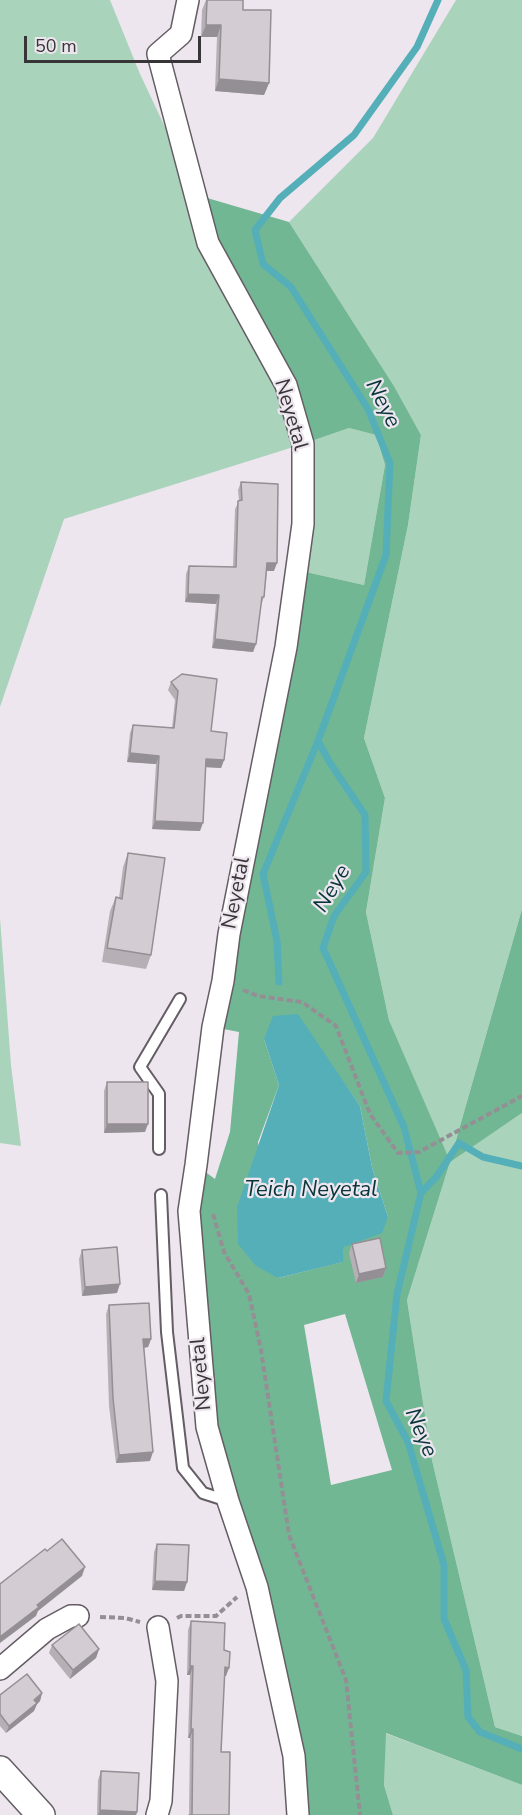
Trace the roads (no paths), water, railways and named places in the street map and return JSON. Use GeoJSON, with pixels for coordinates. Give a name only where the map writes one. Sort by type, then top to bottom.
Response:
{"type":"FeatureCollection","features":[{"type":"Feature","properties":{"kind":"street","name":"Neyetal"},"geometry":{"type":"LineString","coordinates":[[188,0],[181,34],[158,54],[208,243],[286,385],[303,444],[303,524],[286,647],[229,934],[223,981],[213,1028],[189,1211],[207,1427],[259,1598],[294,1756],[298,1815]]}},
{"type":"Feature","properties":{"kind":"street"},"geometry":{"type":"LineString","coordinates":[[0,1669],[47,1629],[71,1616],[78,1616]]}},
{"type":"Feature","properties":{"kind":"street"},"geometry":{"type":"LineString","coordinates":[[157,1815],[162,1801],[167,1681],[158,1627]]}},
{"type":"Feature","properties":{"kind":"street"},"geometry":{"type":"LineString","coordinates":[[0,1770],[41,1815]]}},
{"type":"Feature","properties":{"kind":"lane"},"geometry":{"type":"LineString","coordinates":[[159,1149],[159,1094],[140,1067],[180,999]]}},
{"type":"Feature","properties":{"kind":"lane"},"geometry":{"type":"LineString","coordinates":[[160,1196],[167,1332],[183,1468],[203,1493],[228,1501]]}},
{"type":"Feature","properties":{"kind":"water","name":"Teich Neyetal"},"geometry":{"type":"Polygon","coordinates":[[[298,1014],[360,1106],[372,1167],[388,1217],[382,1233],[344,1247],[343,1262],[278,1278],[256,1266],[238,1244],[237,1207],[279,1085],[264,1039],[273,1016],[298,1014]]]}},
{"type":"Feature","properties":{"kind":"waterway","name":"Neye"},"geometry":{"type":"LineString","coordinates":[[438,0],[417,47],[354,135],[280,198],[255,230],[263,264],[291,287],[368,409],[390,463],[386,555],[318,741],[365,815],[366,872],[334,916],[323,948],[404,1127],[421,1193],[397,1294],[386,1401],[408,1442],[444,1565],[444,1619],[466,1670],[468,1717],[480,1732],[522,1749]]}},
{"type":"Feature","properties":{"kind":"waterway"},"geometry":{"type":"LineString","coordinates":[[279,982],[277,941],[263,874],[318,741]]}},
{"type":"Feature","properties":{"kind":"waterway"},"geometry":{"type":"LineString","coordinates":[[421,1193],[437,1176],[459,1143],[483,1157],[522,1166]]}}]}
